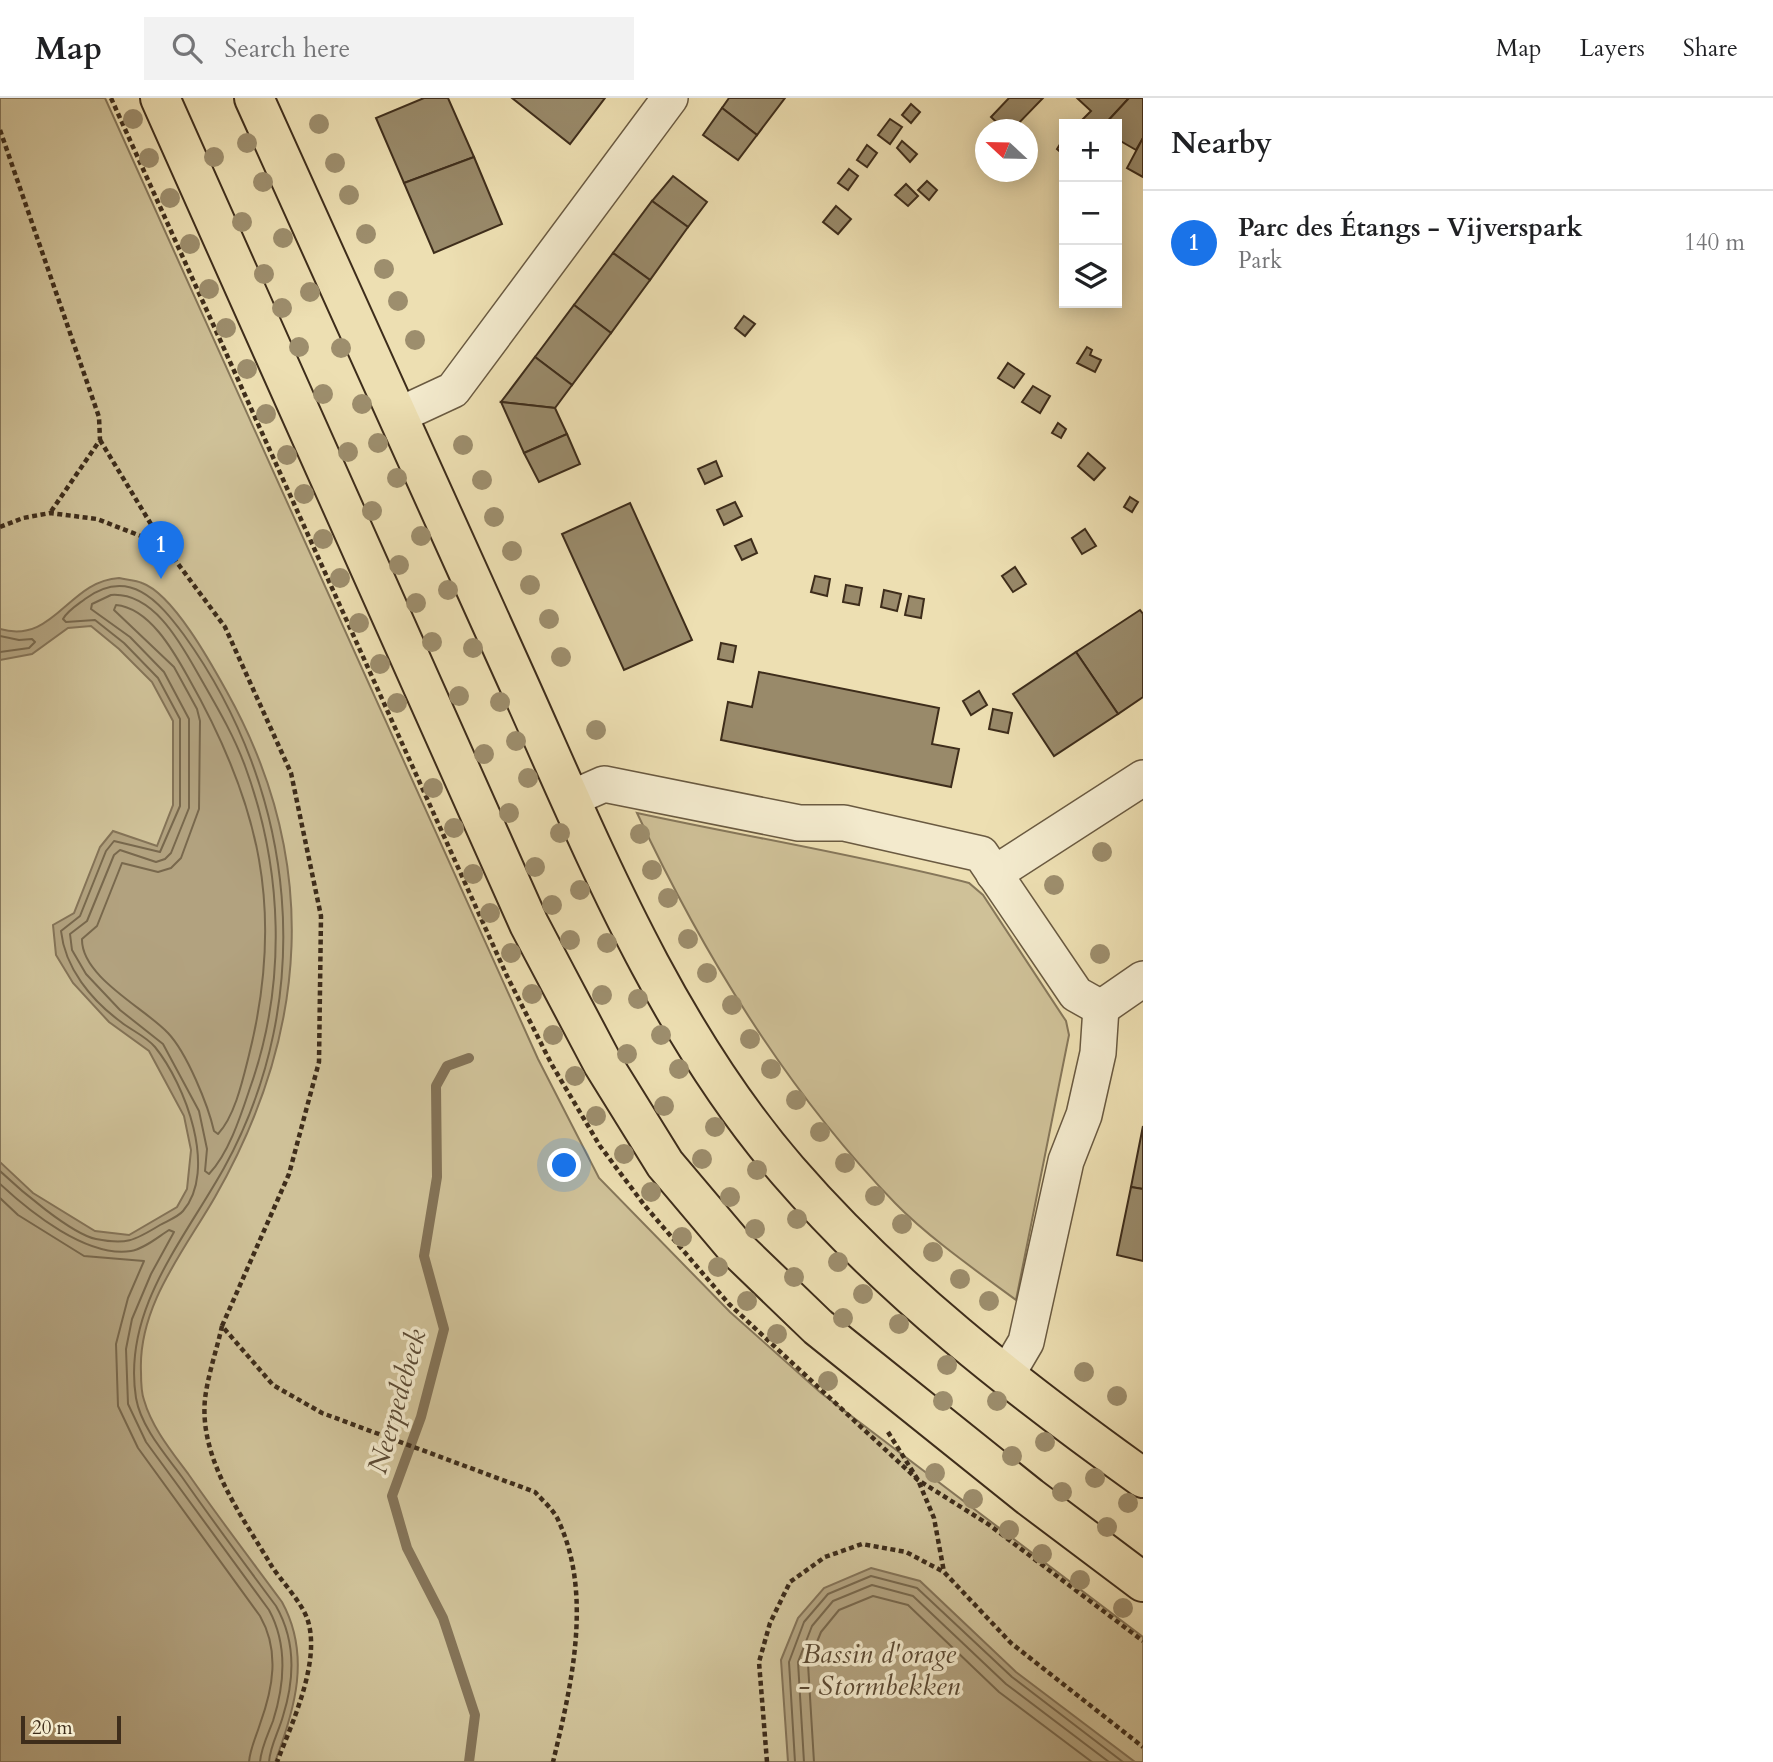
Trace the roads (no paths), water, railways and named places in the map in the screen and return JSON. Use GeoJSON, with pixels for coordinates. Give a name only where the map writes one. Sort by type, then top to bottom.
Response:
{"type":"FeatureCollection","features":[{"type":"Feature","properties":{"kind":"main road"},"geometry":{"type":"LineString","coordinates":[[160,98],[529,924],[603,1064],[666,1164],[736,1248],[818,1327],[1020,1489],[1143,1582]]}},
{"type":"Feature","properties":{"kind":"main road"},"geometry":{"type":"LineString","coordinates":[[254,98],[570,799],[660,983],[717,1079],[787,1170],[864,1252],[1006,1376],[1143,1478]]}},
{"type":"Feature","properties":{"kind":"street"},"geometry":{"type":"LineString","coordinates":[[397,416],[453,390],[670,98]]}},
{"type":"Feature","properties":{"kind":"street"},"geometry":{"type":"LineString","coordinates":[[994,874],[1143,778]]}},
{"type":"Feature","properties":{"kind":"street"},"geometry":{"type":"LineString","coordinates":[[570,799],[604,784],[799,823],[844,823],[981,853],[1076,994],[1101,1008]]}},
{"type":"Feature","properties":{"kind":"street"},"geometry":{"type":"LineString","coordinates":[[1101,1008],[1143,978]]}},
{"type":"Feature","properties":{"kind":"street"},"geometry":{"type":"LineString","coordinates":[[1006,1376],[1026,1342],[1066,1161],[1084,1115],[1098,1053],[1101,1008]]}},
{"type":"Feature","properties":{"kind":"water"},"geometry":{"type":"Polygon","coordinates":[[[119,578],[142,583],[166,601],[190,631],[220,679],[257,755],[278,819],[289,883],[292,946],[285,1009],[270,1072],[246,1135],[215,1197],[165,1280],[155,1302],[142,1348],[141,1372],[143,1397],[157,1430],[282,1602],[291,1622],[298,1662],[297,1682],[289,1722],[275,1762],[0,1762],[0,1162],[33,1193],[95,1231],[129,1235],[177,1207],[187,1189],[191,1150],[184,1116],[149,1051],[109,1022],[73,983],[56,955],[53,925],[74,913],[100,847],[113,831],[157,846],[173,805],[173,721],[152,682],[91,626],[68,628],[32,654],[0,660],[0,629],[19,632],[34,628],[48,621],[86,589],[119,578]]]}},
{"type":"Feature","properties":{"kind":"water","name":"Bassin d'orage - Stormbekken"},"geometry":{"type":"Polygon","coordinates":[[[871,1568],[920,1581],[1016,1672],[1135,1762],[788,1762],[781,1660],[798,1618],[824,1588],[871,1568]]]}},
{"type":"Feature","properties":{"kind":"waterway","name":"Neerpedebeek"},"geometry":{"type":"LineString","coordinates":[[469,1058],[447,1066],[436,1086],[437,1177],[424,1256],[444,1329],[421,1417],[392,1496],[407,1548],[443,1618],[475,1715],[469,1762]]}},
{"type":"Feature","properties":{"kind":"place","name":"Parc des Étangs - Vijverspark"},"geometry":{"type":"Point","coordinates":[161,579]}}]}
